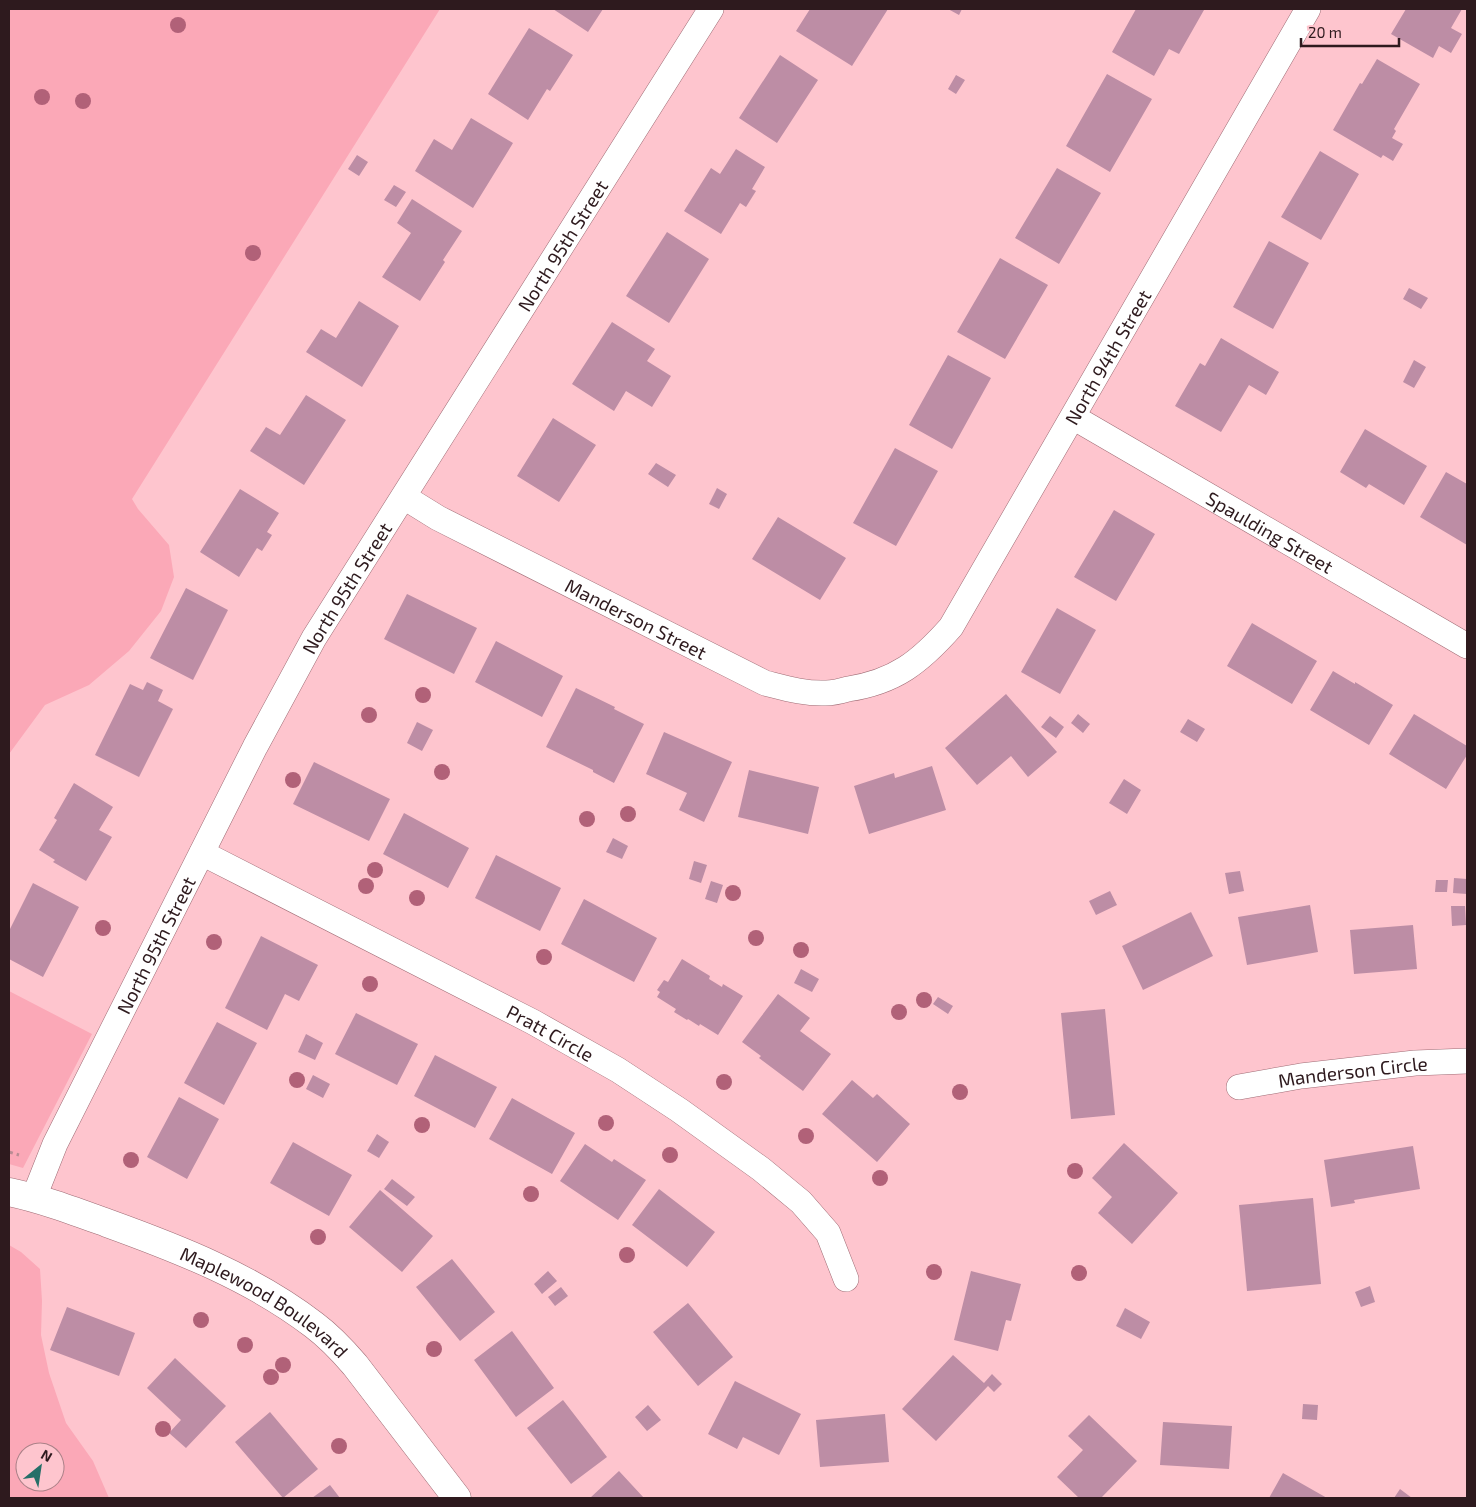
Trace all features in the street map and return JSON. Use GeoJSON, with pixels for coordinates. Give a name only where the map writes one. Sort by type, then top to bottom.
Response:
{"type":"FeatureCollection","features":[{"type":"Feature","properties":{"kind":"street","name":"North 95th Street"},"geometry":{"type":"LineString","coordinates":[[21,1194],[55,1144],[255,747],[314,638],[711,9]]}},
{"type":"Feature","properties":{"kind":"street","name":"North 94th Street"},"geometry":{"type":"LineString","coordinates":[[883,681],[911,665],[932,648],[951,627],[1308,9]]}},
{"type":"Feature","properties":{"kind":"street","name":"Spaulding Street"},"geometry":{"type":"LineString","coordinates":[[1073,418],[1467,646]]}},
{"type":"Feature","properties":{"kind":"street","name":"Manderson Street"},"geometry":{"type":"LineString","coordinates":[[404,497],[438,518],[765,683],[792,690],[826,693],[867,686],[883,681]]}},
{"type":"Feature","properties":{"kind":"street","name":"Pratt Circle"},"geometry":{"type":"LineString","coordinates":[[202,854],[533,1022],[618,1070],[679,1110],[761,1169],[801,1202],[828,1233],[846,1279]]}},
{"type":"Feature","properties":{"kind":"street","name":"Manderson Circle"},"geometry":{"type":"LineString","coordinates":[[1239,1087],[1301,1076],[1415,1063],[1467,1061]]}},
{"type":"Feature","properties":{"kind":"street","name":"Maplewood Boulevard"},"geometry":{"type":"LineString","coordinates":[[21,1194],[139,1235],[218,1267],[273,1297],[315,1326],[340,1348],[355,1365],[457,1498]]}},
{"type":"Feature","properties":{"kind":"path"},"geometry":{"type":"LineString","coordinates":[[9,1152],[19,1155]]}},
{"type":"Feature","properties":{"kind":"shaded area"},"geometry":{"type":"Polygon","coordinates":[[[9,9],[440,9],[132,499],[138,509],[169,545],[174,577],[161,611],[129,651],[89,685],[45,705],[9,754],[9,9]]]}},
{"type":"Feature","properties":{"kind":"shaded area"},"geometry":{"type":"Polygon","coordinates":[[[9,991],[92,1034],[23,1168],[9,1164],[9,991]]]}},
{"type":"Feature","properties":{"kind":"shaded area"},"geometry":{"type":"Polygon","coordinates":[[[9,1245],[21,1252],[40,1269],[42,1301],[41,1335],[49,1373],[66,1423],[93,1461],[109,1498],[9,1498],[9,1245]]]}},
{"type":"Feature","properties":{"kind":"building"},"geometry":{"type":"Polygon","coordinates":[[[553,9],[603,9],[588,32],[553,9]]]}},
{"type":"Feature","properties":{"kind":"building"},"geometry":{"type":"Polygon","coordinates":[[[810,9],[888,9],[852,66],[796,31],[810,9]]]}},
{"type":"Feature","properties":{"kind":"building"},"geometry":{"type":"Polygon","coordinates":[[[948,9],[962,9],[959,15],[948,9]]]}},
{"type":"Feature","properties":{"kind":"building"},"geometry":{"type":"Polygon","coordinates":[[[1136,9],[1204,10],[1179,54],[1169,49],[1154,76],[1112,52],[1136,9]]]}},
{"type":"Feature","properties":{"kind":"building"},"geometry":{"type":"Polygon","coordinates":[[[1406,9],[1462,9],[1451,28],[1462,34],[1451,53],[1439,46],[1433,58],[1391,34],[1406,9]]]}},
{"type":"Feature","properties":{"kind":"building"},"geometry":{"type":"Polygon","coordinates":[[[529,28],[573,55],[550,91],[547,89],[528,120],[488,94],[529,28]]]}},
{"type":"Feature","properties":{"kind":"building"},"geometry":{"type":"Polygon","coordinates":[[[780,55],[818,80],[777,143],[739,118],[780,55]]]}},
{"type":"Feature","properties":{"kind":"building"},"geometry":{"type":"Polygon","coordinates":[[[1377,59],[1420,84],[1394,129],[1396,131],[1392,138],[1403,144],[1393,161],[1383,155],[1381,158],[1333,130],[1360,83],[1362,84],[1377,59]]]}},
{"type":"Feature","properties":{"kind":"building"},"geometry":{"type":"Polygon","coordinates":[[[1107,74],[1152,99],[1110,172],[1066,146],[1107,74]]]}},
{"type":"Feature","properties":{"kind":"building"},"geometry":{"type":"Polygon","coordinates":[[[956,75],[965,80],[956,94],[948,89],[956,75]]]}},
{"type":"Feature","properties":{"kind":"building"},"geometry":{"type":"Polygon","coordinates":[[[471,118],[513,143],[473,208],[415,171],[434,139],[452,150],[471,118]]]}},
{"type":"Feature","properties":{"kind":"building"},"geometry":{"type":"Polygon","coordinates":[[[736,149],[765,167],[752,189],[756,191],[746,207],[740,203],[721,234],[684,211],[711,168],[720,174],[736,149]]]}},
{"type":"Feature","properties":{"kind":"building"},"geometry":{"type":"Polygon","coordinates":[[[1320,151],[1359,174],[1321,240],[1281,217],[1320,151]]]}},
{"type":"Feature","properties":{"kind":"building"},"geometry":{"type":"Polygon","coordinates":[[[357,155],[368,162],[359,176],[348,169],[357,155]]]}},
{"type":"Feature","properties":{"kind":"building"},"geometry":{"type":"Polygon","coordinates":[[[1057,168],[1101,193],[1059,264],[1015,238],[1057,168]]]}},
{"type":"Feature","properties":{"kind":"building"},"geometry":{"type":"Polygon","coordinates":[[[394,185],[406,192],[396,207],[384,200],[394,185]]]}},
{"type":"Feature","properties":{"kind":"building"},"geometry":{"type":"Polygon","coordinates":[[[412,199],[462,231],[420,301],[382,277],[411,233],[397,223],[412,199]]]}},
{"type":"Feature","properties":{"kind":"building"},"geometry":{"type":"Polygon","coordinates":[[[667,232],[709,259],[669,323],[626,296],[667,232]]]}},
{"type":"Feature","properties":{"kind":"building"},"geometry":{"type":"Polygon","coordinates":[[[1269,241],[1309,263],[1273,329],[1233,307],[1269,241]]]}},
{"type":"Feature","properties":{"kind":"building"},"geometry":{"type":"Polygon","coordinates":[[[1000,258],[1048,285],[1005,359],[957,332],[1000,258]]]}},
{"type":"Feature","properties":{"kind":"building"},"geometry":{"type":"Polygon","coordinates":[[[1409,288],[1428,298],[1421,309],[1403,299],[1409,288]]]}},
{"type":"Feature","properties":{"kind":"building"},"geometry":{"type":"Polygon","coordinates":[[[359,301],[399,326],[362,387],[306,352],[321,329],[336,338],[359,301]]]}},
{"type":"Feature","properties":{"kind":"building"},"geometry":{"type":"Polygon","coordinates":[[[612,322],[655,349],[647,361],[671,376],[652,407],[626,391],[614,411],[572,384],[612,322]]]}},
{"type":"Feature","properties":{"kind":"building"},"geometry":{"type":"Polygon","coordinates":[[[1221,338],[1279,372],[1266,395],[1249,385],[1221,432],[1175,406],[1200,363],[1205,366],[1221,338]]]}},
{"type":"Feature","properties":{"kind":"building"},"geometry":{"type":"Polygon","coordinates":[[[948,355],[991,378],[952,449],[909,425],[948,355]]]}},
{"type":"Feature","properties":{"kind":"building"},"geometry":{"type":"Polygon","coordinates":[[[1414,360],[1426,367],[1414,388],[1403,382],[1414,360]]]}},
{"type":"Feature","properties":{"kind":"building"},"geometry":{"type":"Polygon","coordinates":[[[306,395],[346,420],[304,485],[250,451],[266,427],[280,435],[306,395]]]}},
{"type":"Feature","properties":{"kind":"building"},"geometry":{"type":"Polygon","coordinates":[[[553,418],[596,445],[559,502],[517,476],[553,418]]]}},
{"type":"Feature","properties":{"kind":"building"},"geometry":{"type":"Polygon","coordinates":[[[1365,429],[1427,466],[1404,505],[1369,484],[1366,488],[1340,472],[1365,429]]]}},
{"type":"Feature","properties":{"kind":"building"},"geometry":{"type":"Polygon","coordinates":[[[895,448],[938,471],[896,546],[853,523],[895,448]]]}},
{"type":"Feature","properties":{"kind":"building"},"geometry":{"type":"Polygon","coordinates":[[[656,463],[676,475],[668,487],[648,474],[656,463]]]}},
{"type":"Feature","properties":{"kind":"building"},"geometry":{"type":"Polygon","coordinates":[[[1446,472],[1467,484],[1467,545],[1420,517],[1446,472]]]}},
{"type":"Feature","properties":{"kind":"building"},"geometry":{"type":"Polygon","coordinates":[[[717,488],[727,494],[719,509],[709,504],[717,488]]]}},
{"type":"Feature","properties":{"kind":"building"},"geometry":{"type":"Polygon","coordinates":[[[240,489],[279,513],[267,532],[272,535],[262,551],[257,548],[239,577],[200,552],[240,489]]]}},
{"type":"Feature","properties":{"kind":"building"},"geometry":{"type":"Polygon","coordinates":[[[1114,510],[1155,534],[1116,601],[1074,577],[1114,510]]]}},
{"type":"Feature","properties":{"kind":"building"},"geometry":{"type":"Polygon","coordinates":[[[778,517],[846,558],[820,600],[752,559],[778,517]]]}},
{"type":"Feature","properties":{"kind":"building"},"geometry":{"type":"Polygon","coordinates":[[[186,588],[228,610],[193,680],[150,658],[186,588]]]}},
{"type":"Feature","properties":{"kind":"building"},"geometry":{"type":"Polygon","coordinates":[[[407,594],[477,628],[454,674],[384,639],[407,594]]]}},
{"type":"Feature","properties":{"kind":"building"},"geometry":{"type":"Polygon","coordinates":[[[1057,608],[1096,630],[1060,694],[1021,672],[1057,608]]]}},
{"type":"Feature","properties":{"kind":"building"},"geometry":{"type":"Polygon","coordinates":[[[1252,623],[1317,661],[1292,704],[1227,666],[1252,623]]]}},
{"type":"Feature","properties":{"kind":"building"},"geometry":{"type":"Polygon","coordinates":[[[496,641],[563,676],[542,717],[475,682],[496,641]]]}},
{"type":"Feature","properties":{"kind":"building"},"geometry":{"type":"Polygon","coordinates":[[[1333,671],[1393,705],[1369,745],[1310,710],[1333,671]]]}},
{"type":"Feature","properties":{"kind":"building"},"geometry":{"type":"Polygon","coordinates":[[[147,682],[163,690],[158,701],[173,709],[139,777],[95,755],[130,684],[143,690],[147,682]]]}},
{"type":"Feature","properties":{"kind":"building"},"geometry":{"type":"Polygon","coordinates":[[[576,688],[644,724],[614,783],[593,772],[593,770],[546,747],[576,688]]]}},
{"type":"Feature","properties":{"kind":"building"},"geometry":{"type":"Polygon","coordinates":[[[1006,694],[1057,752],[1028,777],[1011,756],[977,785],[945,748],[1006,694]]]}},
{"type":"Feature","properties":{"kind":"building"},"geometry":{"type":"Polygon","coordinates":[[[1078,714],[1090,724],[1083,733],[1071,723],[1078,714]]]}},
{"type":"Feature","properties":{"kind":"building"},"geometry":{"type":"Polygon","coordinates":[[[1414,714],[1467,746],[1467,755],[1446,789],[1389,754],[1414,714]]]}},
{"type":"Feature","properties":{"kind":"building"},"geometry":{"type":"Polygon","coordinates":[[[1050,716],[1064,727],[1056,738],[1041,727],[1050,716]]]}},
{"type":"Feature","properties":{"kind":"building"},"geometry":{"type":"Polygon","coordinates":[[[1188,719],[1205,729],[1197,742],[1180,732],[1188,719]]]}},
{"type":"Feature","properties":{"kind":"building"},"geometry":{"type":"Polygon","coordinates":[[[417,722],[433,730],[422,751],[407,743],[417,722]]]}},
{"type":"Feature","properties":{"kind":"building"},"geometry":{"type":"Polygon","coordinates":[[[664,732],[732,762],[704,822],[679,810],[687,793],[646,774],[664,732]]]}},
{"type":"Feature","properties":{"kind":"building"},"geometry":{"type":"Polygon","coordinates":[[[314,762],[390,799],[369,841],[293,804],[314,762]]]}},
{"type":"Feature","properties":{"kind":"building"},"geometry":{"type":"Polygon","coordinates":[[[932,766],[946,810],[869,834],[854,786],[894,773],[895,778],[932,766]]]}},
{"type":"Feature","properties":{"kind":"building"},"geometry":{"type":"Polygon","coordinates":[[[749,770],[819,787],[808,834],[738,817],[749,770]]]}},
{"type":"Feature","properties":{"kind":"building"},"geometry":{"type":"Polygon","coordinates":[[[1124,779],[1141,790],[1127,814],[1109,803],[1124,779]]]}},
{"type":"Feature","properties":{"kind":"building"},"geometry":{"type":"Polygon","coordinates":[[[74,783],[113,807],[99,830],[112,837],[86,881],[53,862],[55,860],[39,850],[57,820],[54,818],[74,783]]]}},
{"type":"Feature","properties":{"kind":"building"},"geometry":{"type":"Polygon","coordinates":[[[404,813],[469,848],[448,888],[383,854],[404,813]]]}},
{"type":"Feature","properties":{"kind":"building"},"geometry":{"type":"Polygon","coordinates":[[[613,838],[628,846],[622,859],[606,852],[613,838]]]}},
{"type":"Feature","properties":{"kind":"building"},"geometry":{"type":"Polygon","coordinates":[[[496,855],[561,888],[540,931],[475,898],[496,855]]]}},
{"type":"Feature","properties":{"kind":"building"},"geometry":{"type":"Polygon","coordinates":[[[694,861],[707,865],[701,883],[689,879],[694,861]]]}},
{"type":"Feature","properties":{"kind":"building"},"geometry":{"type":"Polygon","coordinates":[[[1240,871],[1244,891],[1229,894],[1225,873],[1240,871]]]}},
{"type":"Feature","properties":{"kind":"building"},"geometry":{"type":"Polygon","coordinates":[[[1454,878],[1467,879],[1467,894],[1453,893],[1454,878]]]}},
{"type":"Feature","properties":{"kind":"building"},"geometry":{"type":"Polygon","coordinates":[[[1436,880],[1448,880],[1447,892],[1435,892],[1436,880]]]}},
{"type":"Feature","properties":{"kind":"building"},"geometry":{"type":"Polygon","coordinates":[[[711,881],[723,885],[717,903],[705,899],[711,881]]]}},
{"type":"Feature","properties":{"kind":"building"},"geometry":{"type":"Polygon","coordinates":[[[33,883],[79,907],[43,977],[9,959],[9,931],[33,883]]]}},
{"type":"Feature","properties":{"kind":"building"},"geometry":{"type":"Polygon","coordinates":[[[1110,891],[1117,905],[1096,915],[1089,901],[1110,891]]]}},
{"type":"Feature","properties":{"kind":"building"},"geometry":{"type":"Polygon","coordinates":[[[584,899],[657,938],[634,982],[561,944],[584,899]]]}},
{"type":"Feature","properties":{"kind":"building"},"geometry":{"type":"Polygon","coordinates":[[[1310,905],[1318,952],[1247,965],[1238,917],[1310,905]]]}},
{"type":"Feature","properties":{"kind":"building"},"geometry":{"type":"Polygon","coordinates":[[[1451,906],[1465,906],[1466,925],[1452,926],[1451,906]]]}},
{"type":"Feature","properties":{"kind":"building"},"geometry":{"type":"Polygon","coordinates":[[[1191,912],[1213,956],[1143,990],[1122,946],[1191,912]]]}},
{"type":"Feature","properties":{"kind":"building"},"geometry":{"type":"Polygon","coordinates":[[[1413,925],[1417,969],[1354,974],[1350,930],[1413,925]]]}},
{"type":"Feature","properties":{"kind":"building"},"geometry":{"type":"Polygon","coordinates":[[[261,936],[318,965],[299,1001],[285,994],[267,1030],[225,1008],[261,936]]]}},
{"type":"Feature","properties":{"kind":"building"},"geometry":{"type":"Polygon","coordinates":[[[682,959],[710,976],[709,979],[722,987],[723,984],[743,996],[718,1035],[674,1012],[676,1009],[657,997],[660,992],[657,990],[664,980],[668,982],[682,959]]]}},
{"type":"Feature","properties":{"kind":"building"},"geometry":{"type":"Polygon","coordinates":[[[801,969],[819,979],[812,992],[794,983],[801,969]]]}},
{"type":"Feature","properties":{"kind":"building"},"geometry":{"type":"Polygon","coordinates":[[[778,994],[810,1018],[800,1031],[831,1054],[803,1091],[759,1058],[761,1056],[742,1042],[778,994]]]}},
{"type":"Feature","properties":{"kind":"building"},"geometry":{"type":"Polygon","coordinates":[[[938,997],[953,1006],[948,1014],[933,1004],[938,997]]]}},
{"type":"Feature","properties":{"kind":"building"},"geometry":{"type":"Polygon","coordinates":[[[1105,1009],[1115,1115],[1071,1119],[1061,1013],[1105,1009]]]}},
{"type":"Feature","properties":{"kind":"building"},"geometry":{"type":"Polygon","coordinates":[[[356,1013],[418,1044],[397,1085],[335,1054],[356,1013]]]}},
{"type":"Feature","properties":{"kind":"building"},"geometry":{"type":"Polygon","coordinates":[[[217,1022],[257,1043],[224,1105],[184,1083],[217,1022]]]}},
{"type":"Feature","properties":{"kind":"building"},"geometry":{"type":"Polygon","coordinates":[[[306,1034],[323,1043],[315,1060],[298,1052],[306,1034]]]}},
{"type":"Feature","properties":{"kind":"building"},"geometry":{"type":"Polygon","coordinates":[[[435,1055],[497,1087],[475,1128],[414,1096],[435,1055]]]}},
{"type":"Feature","properties":{"kind":"building"},"geometry":{"type":"Polygon","coordinates":[[[313,1075],[330,1084],[323,1098],[306,1089],[313,1075]]]}},
{"type":"Feature","properties":{"kind":"building"},"geometry":{"type":"Polygon","coordinates":[[[852,1080],[873,1098],[877,1094],[910,1124],[877,1162],[822,1114],[852,1080]]]}},
{"type":"Feature","properties":{"kind":"building"},"geometry":{"type":"Polygon","coordinates":[[[179,1097],[219,1119],[187,1179],[147,1157],[179,1097]]]}},
{"type":"Feature","properties":{"kind":"building"},"geometry":{"type":"Polygon","coordinates":[[[512,1098],[575,1133],[552,1174],[489,1139],[512,1098]]]}},
{"type":"Feature","properties":{"kind":"building"},"geometry":{"type":"Polygon","coordinates":[[[377,1134],[389,1142],[379,1158],[367,1151],[377,1134]]]}},
{"type":"Feature","properties":{"kind":"building"},"geometry":{"type":"Polygon","coordinates":[[[293,1142],[352,1175],[329,1216],[270,1183],[293,1142]]]}},
{"type":"Feature","properties":{"kind":"building"},"geometry":{"type":"Polygon","coordinates":[[[1124,1143],[1178,1193],[1132,1244],[1098,1213],[1112,1197],[1092,1178],[1124,1143]]]}},
{"type":"Feature","properties":{"kind":"building"},"geometry":{"type":"Polygon","coordinates":[[[585,1144],[612,1162],[614,1159],[646,1180],[618,1220],[560,1181],[585,1144]]]}},
{"type":"Feature","properties":{"kind":"building"},"geometry":{"type":"Polygon","coordinates":[[[1413,1146],[1420,1189],[1354,1200],[1355,1203],[1331,1207],[1324,1160],[1413,1146]]]}},
{"type":"Feature","properties":{"kind":"building"},"geometry":{"type":"Polygon","coordinates":[[[392,1179],[415,1197],[407,1206],[384,1189],[392,1179]]]}},
{"type":"Feature","properties":{"kind":"building"},"geometry":{"type":"Polygon","coordinates":[[[659,1189],[715,1232],[687,1267],[632,1225],[659,1189]]]}},
{"type":"Feature","properties":{"kind":"building"},"geometry":{"type":"Polygon","coordinates":[[[380,1190],[433,1236],[402,1272],[349,1227],[380,1190]]]}},
{"type":"Feature","properties":{"kind":"building"},"geometry":{"type":"Polygon","coordinates":[[[1313,1198],[1321,1284],[1247,1291],[1239,1205],[1313,1198]]]}},
{"type":"Feature","properties":{"kind":"building"},"geometry":{"type":"Polygon","coordinates":[[[452,1259],[495,1312],[460,1341],[416,1287],[452,1259]]]}},
{"type":"Feature","properties":{"kind":"building"},"geometry":{"type":"Polygon","coordinates":[[[548,1271],[557,1281],[542,1294],[534,1284],[548,1271]]]}},
{"type":"Feature","properties":{"kind":"building"},"geometry":{"type":"Polygon","coordinates":[[[971,1271],[1021,1284],[1011,1321],[1006,1320],[998,1351],[954,1340],[971,1271]]]}},
{"type":"Feature","properties":{"kind":"building"},"geometry":{"type":"Polygon","coordinates":[[[1370,1286],[1375,1302],[1361,1307],[1355,1292],[1370,1286]]]}},
{"type":"Feature","properties":{"kind":"building"},"geometry":{"type":"Polygon","coordinates":[[[561,1287],[568,1296],[555,1306],[548,1297],[561,1287]]]}},
{"type":"Feature","properties":{"kind":"building"},"geometry":{"type":"Polygon","coordinates":[[[688,1303],[733,1357],[698,1386],[653,1332],[688,1303]]]}},
{"type":"Feature","properties":{"kind":"building"},"geometry":{"type":"Polygon","coordinates":[[[67,1307],[135,1333],[119,1376],[50,1350],[67,1307]]]}},
{"type":"Feature","properties":{"kind":"building"},"geometry":{"type":"Polygon","coordinates":[[[1125,1308],[1150,1322],[1141,1339],[1116,1326],[1125,1308]]]}},
{"type":"Feature","properties":{"kind":"building"},"geometry":{"type":"Polygon","coordinates":[[[512,1331],[554,1388],[516,1417],[474,1360],[512,1331]]]}},
{"type":"Feature","properties":{"kind":"building"},"geometry":{"type":"Polygon","coordinates":[[[953,1355],[984,1383],[992,1374],[1002,1384],[994,1392],[988,1386],[936,1441],[902,1409],[953,1355]]]}},
{"type":"Feature","properties":{"kind":"building"},"geometry":{"type":"Polygon","coordinates":[[[175,1358],[226,1406],[186,1448],[169,1433],[181,1420],[147,1388],[175,1358]]]}},
{"type":"Feature","properties":{"kind":"building"},"geometry":{"type":"Polygon","coordinates":[[[735,1381],[801,1414],[779,1455],[743,1437],[737,1449],[708,1434],[735,1381]]]}},
{"type":"Feature","properties":{"kind":"building"},"geometry":{"type":"Polygon","coordinates":[[[563,1400],[607,1457],[571,1484],[527,1428],[563,1400]]]}},
{"type":"Feature","properties":{"kind":"building"},"geometry":{"type":"Polygon","coordinates":[[[1303,1404],[1318,1405],[1317,1420],[1302,1419],[1303,1404]]]}},
{"type":"Feature","properties":{"kind":"building"},"geometry":{"type":"Polygon","coordinates":[[[648,1405],[661,1420],[647,1431],[635,1417],[648,1405]]]}},
{"type":"Feature","properties":{"kind":"building"},"geometry":{"type":"Polygon","coordinates":[[[270,1412],[318,1469],[283,1498],[235,1442],[270,1412]]]}},
{"type":"Feature","properties":{"kind":"building"},"geometry":{"type":"Polygon","coordinates":[[[885,1414],[889,1462],[820,1467],[816,1420],[885,1414]]]}},
{"type":"Feature","properties":{"kind":"building"},"geometry":{"type":"Polygon","coordinates":[[[1089,1415],[1137,1461],[1101,1498],[1079,1498],[1057,1477],[1083,1450],[1068,1436],[1089,1415]]]}},
{"type":"Feature","properties":{"kind":"building"},"geometry":{"type":"Polygon","coordinates":[[[1163,1422],[1232,1426],[1229,1469],[1160,1465],[1163,1422]]]}},
{"type":"Feature","properties":{"kind":"building"},"geometry":{"type":"Polygon","coordinates":[[[619,1471],[644,1498],[590,1498],[619,1471]]]}},
{"type":"Feature","properties":{"kind":"building"},"geometry":{"type":"Polygon","coordinates":[[[1283,1473],[1327,1498],[1269,1498],[1283,1473]]]}},
{"type":"Feature","properties":{"kind":"building"},"geometry":{"type":"Polygon","coordinates":[[[330,1485],[340,1498],[312,1498],[330,1485]]]}},
{"type":"Feature","properties":{"kind":"building"},"geometry":{"type":"Polygon","coordinates":[[[1400,1489],[1412,1498],[1394,1498],[1400,1489]]]}}]}
